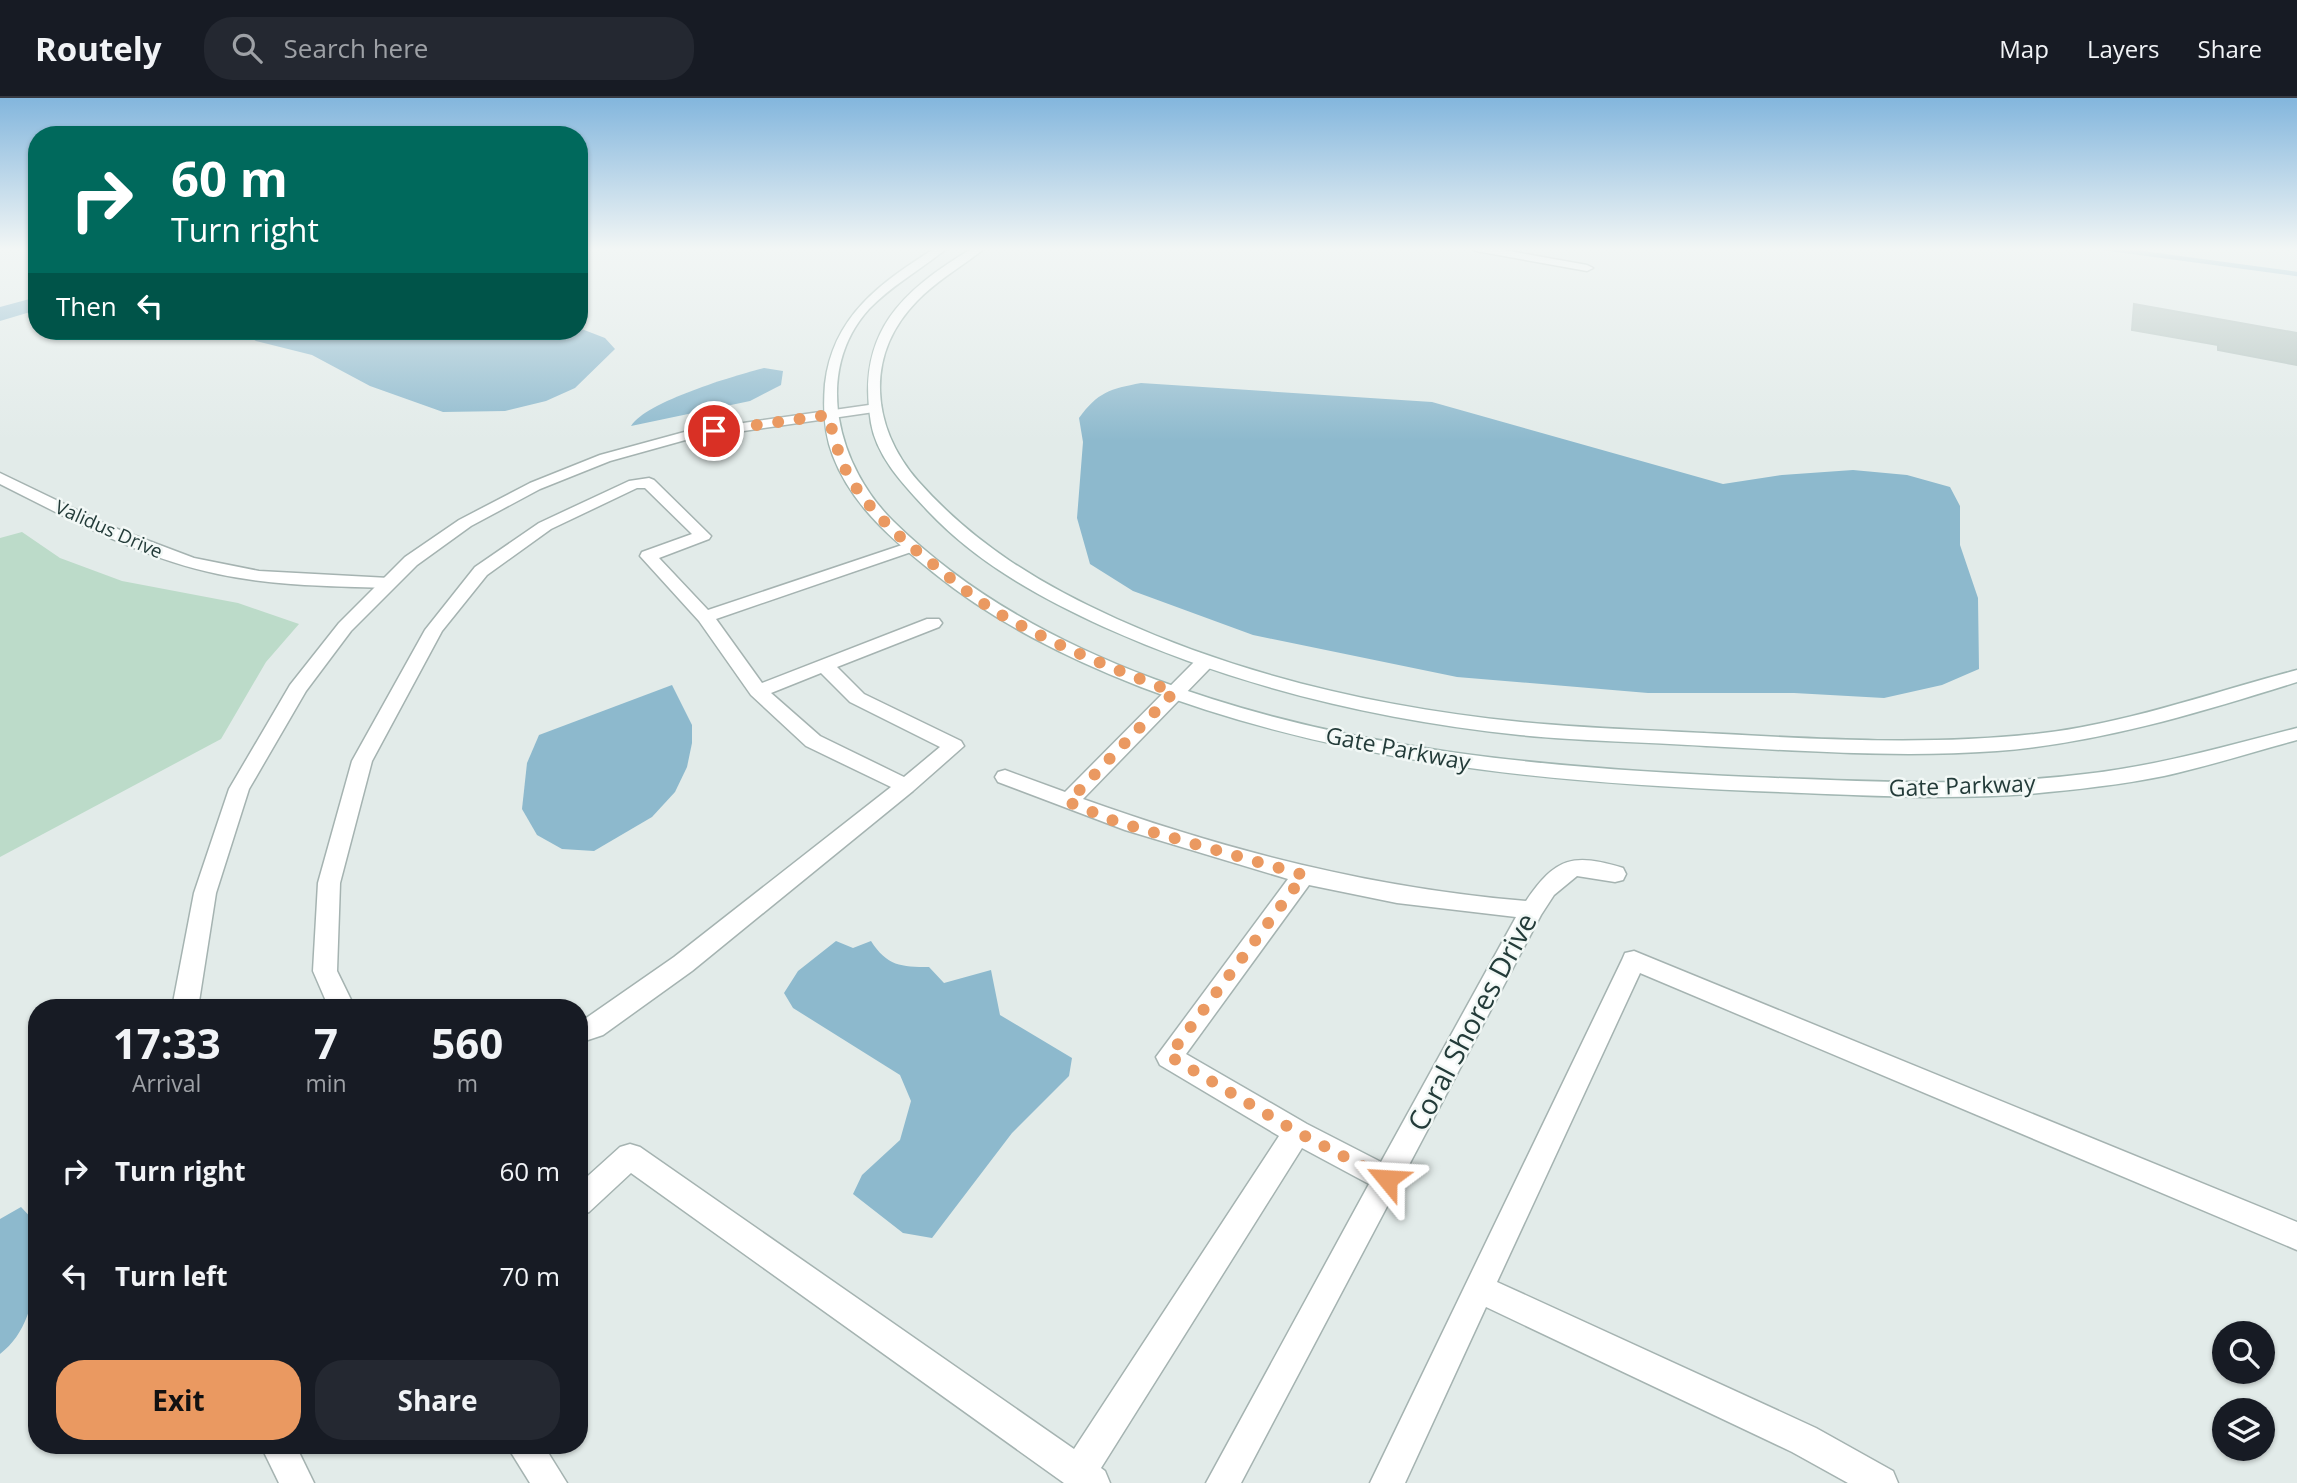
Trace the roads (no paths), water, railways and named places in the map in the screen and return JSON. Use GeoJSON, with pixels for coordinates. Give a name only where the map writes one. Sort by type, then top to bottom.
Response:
{"type":"FeatureCollection","features":[{"type":"Feature","properties":{"kind":"street","name":"Gate Parkway"},"geometry":{"type":"LineString","coordinates":[[863,313],[841,341],[835,357],[828,415],[839,454],[850,478],[892,531],[970,594],[1008,618],[1116,671],[1174,692],[1287,726],[1389,750],[1490,766],[1607,776],[1859,788],[1992,789],[2141,774],[2297,734]]}},
{"type":"Feature","properties":{"kind":"street","name":"Gate Parkway"},"geometry":{"type":"LineString","coordinates":[[901,313],[891,326],[874,368],[878,429],[910,481],[967,541],[1024,580],[1121,629],[1249,677],[1425,716],[1518,729],[1796,744],[1934,746],[2036,741],[2101,730],[2200,707],[2297,676]]}},
{"type":"Feature","properties":{"kind":"street"},"geometry":{"type":"LineString","coordinates":[[187,999],[205,893],[239,789],[297,689],[345,627],[411,561],[465,523],[535,486],[605,458],[688,435],[876,408]]}},
{"type":"Feature","properties":{"kind":"street","name":"Validus Drive"},"geometry":{"type":"LineString","coordinates":[[0,478],[120,538],[176,558],[255,575],[389,583]]}},
{"type":"Feature","properties":{"kind":"street"},"geometry":{"type":"LineString","coordinates":[[338,999],[325,971],[329,883],[362,761],[434,629],[481,571],[545,526],[635,484],[649,483],[703,536],[649,556],[705,617],[758,691],[813,741],[906,786]]}},
{"type":"Feature","properties":{"kind":"street"},"geometry":{"type":"LineString","coordinates":[[705,617],[911,547]]}},
{"type":"Feature","properties":{"kind":"street"},"geometry":{"type":"LineString","coordinates":[[758,691],[933,624]]}},
{"type":"Feature","properties":{"kind":"street"},"geometry":{"type":"LineString","coordinates":[[1068,802],[1205,662]]}},
{"type":"Feature","properties":{"kind":"street"},"geometry":{"type":"LineString","coordinates":[[588,1030],[683,964],[954,746],[856,698],[825,666]]}},
{"type":"Feature","properties":{"kind":"street"},"geometry":{"type":"LineString","coordinates":[[1005,778],[1117,822],[1325,881],[1484,908],[1532,910]]}},
{"type":"Feature","properties":{"kind":"street","name":"Coral Shores Drive"},"geometry":{"type":"LineString","coordinates":[[1223,1483],[1532,910],[1546,889],[1573,867],[1615,874]]}},
{"type":"Feature","properties":{"kind":"street"},"geometry":{"type":"LineString","coordinates":[[1304,875],[1169,1056],[1297,1132],[1387,1179]]}},
{"type":"Feature","properties":{"kind":"street"},"geometry":{"type":"LineString","coordinates":[[1387,1483],[1634,960],[2297,1236]]}},
{"type":"Feature","properties":{"kind":"street"},"geometry":{"type":"LineString","coordinates":[[588,1195],[630,1156],[1086,1478],[1297,1132]]}},
{"type":"Feature","properties":{"kind":"street"},"geometry":{"type":"LineString","coordinates":[[1480,1289],[1804,1440],[1881,1483]]}},
{"type":"Feature","properties":{"kind":"street"},"geometry":{"type":"LineString","coordinates":[[282,1454],[297,1483]]}},
{"type":"Feature","properties":{"kind":"street"},"geometry":{"type":"LineString","coordinates":[[530,1454],[550,1483]]}},
{"type":"Feature","properties":{"kind":"water"},"geometry":{"type":"Polygon","coordinates":[[[0,313],[28,313],[28,313],[0,321],[0,313]]]}},
{"type":"Feature","properties":{"kind":"water"},"geometry":{"type":"Polygon","coordinates":[[[588,331],[605,338],[615,349],[575,388],[546,401],[505,411],[443,412],[370,386],[312,355],[256,341],[588,340],[588,331]]]}},
{"type":"Feature","properties":{"kind":"water"},"geometry":{"type":"Polygon","coordinates":[[[764,368],[783,371],[781,385],[750,401],[631,426],[640,417],[672,399],[764,368]]]}},
{"type":"Feature","properties":{"kind":"water"},"geometry":{"type":"Polygon","coordinates":[[[1141,383],[1432,402],[1723,484],[1782,475],[1853,470],[1907,475],[1950,487],[1960,506],[1960,545],[1978,598],[1979,669],[1942,685],[1884,698],[1794,693],[1648,693],[1457,677],[1253,635],[1133,591],[1090,564],[1077,518],[1083,442],[1079,418],[1092,402],[1106,393],[1141,383]]]}},
{"type":"Feature","properties":{"kind":"water"},"geometry":{"type":"Polygon","coordinates":[[[672,685],[692,725],[692,743],[687,767],[675,792],[652,817],[594,851],[562,849],[537,835],[522,809],[527,763],[539,735],[672,685]]]}},
{"type":"Feature","properties":{"kind":"water"},"geometry":{"type":"Polygon","coordinates":[[[836,941],[853,948],[871,941],[889,960],[903,965],[929,967],[944,983],[991,970],[1000,1015],[1072,1058],[1069,1076],[1012,1133],[932,1238],[903,1233],[853,1194],[862,1175],[900,1140],[911,1101],[900,1075],[793,1008],[784,993],[798,971],[836,941]]]}},
{"type":"Feature","properties":{"kind":"water"},"geometry":{"type":"Polygon","coordinates":[[[21,1207],[28,1214],[28,1313],[13,1342],[0,1354],[0,1219],[21,1207]]]}}]}
